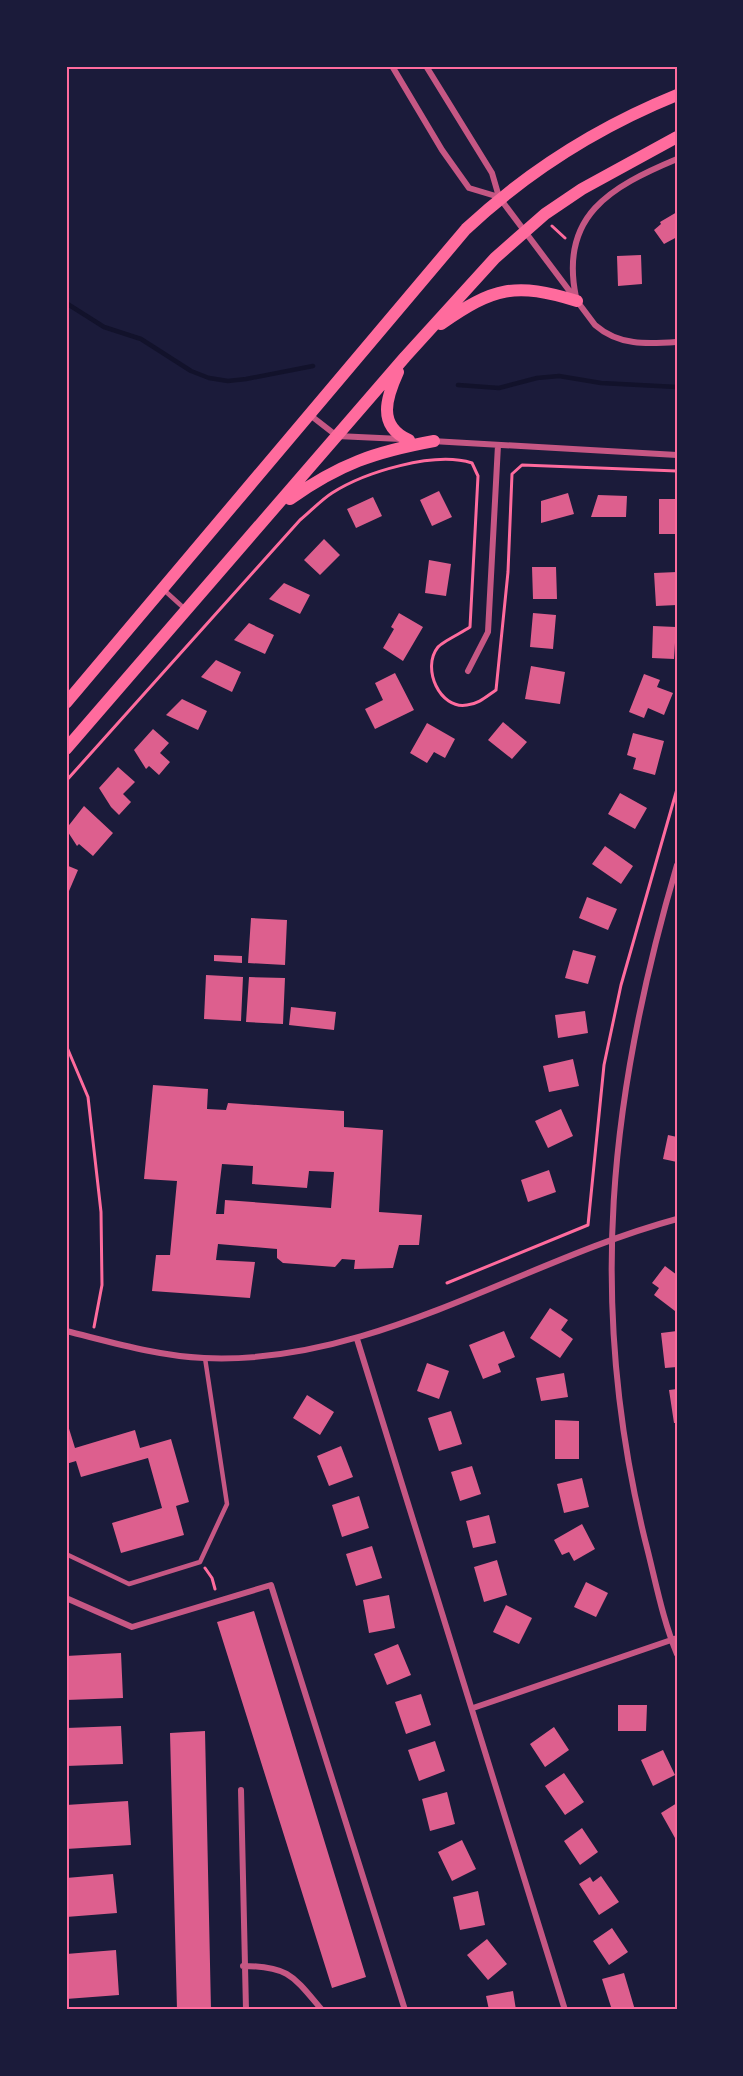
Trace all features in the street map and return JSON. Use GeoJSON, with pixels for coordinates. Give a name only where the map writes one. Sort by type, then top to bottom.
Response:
{"type":"FeatureCollection","features":[{"type":"Feature","properties":{"kind":"main road"},"geometry":{"type":"LineString","coordinates":[[66,703],[164,590],[450,246],[499,197],[589,137],[677,95]]}},
{"type":"Feature","properties":{"kind":"main road"},"geometry":{"type":"LineString","coordinates":[[66,749],[188,611],[405,357],[495,258],[524,231],[582,189],[677,137]]}},
{"type":"Feature","properties":{"kind":"main road"},"geometry":{"type":"LineString","coordinates":[[421,339],[456,314],[505,291],[528,288],[577,301]]}},
{"type":"Feature","properties":{"kind":"main road"},"geometry":{"type":"LineString","coordinates":[[405,357],[388,392],[386,405],[392,427],[409,440]]}},
{"type":"Feature","properties":{"kind":"main road"},"geometry":{"type":"LineString","coordinates":[[269,517],[306,488],[353,461],[374,453],[434,441]]}},
{"type":"Feature","properties":{"kind":"street"},"geometry":{"type":"LineString","coordinates":[[392,66],[442,150],[469,188],[499,197]]}},
{"type":"Feature","properties":{"kind":"street"},"geometry":{"type":"LineString","coordinates":[[426,66],[492,173],[499,197],[595,325],[608,335],[635,343],[677,342]]}},
{"type":"Feature","properties":{"kind":"street"},"geometry":{"type":"LineString","coordinates":[[577,301],[572,275],[573,251],[579,229],[590,211],[628,185],[677,159]]}},
{"type":"Feature","properties":{"kind":"street"},"geometry":{"type":"LineString","coordinates":[[310,415],[337,436],[677,455]]}},
{"type":"Feature","properties":{"kind":"street"},"geometry":{"type":"LineString","coordinates":[[468,671],[488,632],[498,445]]}},
{"type":"Feature","properties":{"kind":"street"},"geometry":{"type":"LineString","coordinates":[[677,865],[642,994],[626,1073],[616,1154],[611,1239],[612,1328],[625,1446],[634,1494],[677,1654]]}},
{"type":"Feature","properties":{"kind":"street"},"geometry":{"type":"LineString","coordinates":[[668,897],[677,900]]}},
{"type":"Feature","properties":{"kind":"street"},"geometry":{"type":"LineString","coordinates":[[66,1331],[136,1348],[205,1358],[295,1353],[357,1339],[611,1239],[677,1219]]}},
{"type":"Feature","properties":{"kind":"street"},"geometry":{"type":"LineString","coordinates":[[357,1339],[565,2010]]}},
{"type":"Feature","properties":{"kind":"street"},"geometry":{"type":"LineString","coordinates":[[66,1598],[132,1627],[271,1585],[405,2010]]}},
{"type":"Feature","properties":{"kind":"street"},"geometry":{"type":"LineString","coordinates":[[473,1708],[674,1639]]}},
{"type":"Feature","properties":{"kind":"street"},"geometry":{"type":"LineString","coordinates":[[242,1790],[243,1966],[246,2010]]}},
{"type":"Feature","properties":{"kind":"street"},"geometry":{"type":"LineString","coordinates":[[243,1966],[267,1966],[284,1971],[298,1982],[322,2010]]}},
{"type":"Feature","properties":{"kind":"lane"},"geometry":{"type":"LineString","coordinates":[[164,590],[188,611]]}},
{"type":"Feature","properties":{"kind":"lane"},"geometry":{"type":"LineString","coordinates":[[66,1554],[129,1584],[200,1562],[228,1504],[205,1358]]}},
{"type":"Feature","properties":{"kind":"path"},"geometry":{"type":"LineString","coordinates":[[551,224],[565,238]]}},
{"type":"Feature","properties":{"kind":"path"},"geometry":{"type":"LineString","coordinates":[[66,781],[300,520],[331,493],[365,476],[421,462],[460,459],[472,463],[478,476],[470,627],[438,646],[432,662],[433,681],[440,692],[447,701],[465,706],[479,702],[496,690],[507,583],[512,474],[522,465],[677,471]]}},
{"type":"Feature","properties":{"kind":"path"},"geometry":{"type":"LineString","coordinates":[[447,1283],[588,1225],[604,1065],[623,974],[677,789]]}},
{"type":"Feature","properties":{"kind":"path"},"geometry":{"type":"LineString","coordinates":[[66,1045],[87,1097],[101,1212],[102,1285],[92,1337]]}},
{"type":"Feature","properties":{"kind":"path"},"geometry":{"type":"LineString","coordinates":[[200,1562],[212,1578],[215,1589]]}},
{"type":"Feature","properties":{"kind":"building"},"geometry":{"type":"Polygon","coordinates":[[[677,212],[677,237],[664,244],[654,230],[661,224],[660,222],[677,212]]]}},
{"type":"Feature","properties":{"kind":"building"},"geometry":{"type":"Polygon","coordinates":[[[641,255],[642,284],[618,286],[617,256],[641,255]]]}},
{"type":"Feature","properties":{"kind":"building"},"geometry":{"type":"Polygon","coordinates":[[[439,491],[452,517],[432,526],[420,500],[439,491]]]}},
{"type":"Feature","properties":{"kind":"building"},"geometry":{"type":"Polygon","coordinates":[[[568,493],[574,514],[541,523],[541,501],[568,493]]]}},
{"type":"Feature","properties":{"kind":"building"},"geometry":{"type":"Polygon","coordinates":[[[598,495],[627,496],[626,517],[591,517],[598,495]]]}},
{"type":"Feature","properties":{"kind":"building"},"geometry":{"type":"Polygon","coordinates":[[[373,497],[382,516],[356,528],[347,509],[373,497]]]}},
{"type":"Feature","properties":{"kind":"building"},"geometry":{"type":"Polygon","coordinates":[[[659,499],[677,499],[677,534],[659,534],[659,499]]]}},
{"type":"Feature","properties":{"kind":"building"},"geometry":{"type":"Polygon","coordinates":[[[324,539],[340,555],[320,575],[304,560],[324,539]]]}},
{"type":"Feature","properties":{"kind":"building"},"geometry":{"type":"Polygon","coordinates":[[[429,560],[451,564],[446,596],[425,593],[429,560]]]}},
{"type":"Feature","properties":{"kind":"building"},"geometry":{"type":"Polygon","coordinates":[[[532,567],[556,567],[557,599],[533,599],[532,567]]]}},
{"type":"Feature","properties":{"kind":"building"},"geometry":{"type":"Polygon","coordinates":[[[677,572],[677,605],[656,606],[654,573],[677,572]]]}},
{"type":"Feature","properties":{"kind":"building"},"geometry":{"type":"Polygon","coordinates":[[[284,583],[310,595],[300,614],[269,599],[284,583]]]}},
{"type":"Feature","properties":{"kind":"building"},"geometry":{"type":"Polygon","coordinates":[[[399,613],[423,627],[403,661],[383,648],[394,629],[391,627],[399,613]]]}},
{"type":"Feature","properties":{"kind":"building"},"geometry":{"type":"Polygon","coordinates":[[[533,613],[556,615],[553,649],[530,647],[533,613]]]}},
{"type":"Feature","properties":{"kind":"building"},"geometry":{"type":"Polygon","coordinates":[[[249,623],[274,635],[265,654],[234,640],[249,623]]]}},
{"type":"Feature","properties":{"kind":"building"},"geometry":{"type":"Polygon","coordinates":[[[653,626],[676,627],[674,659],[652,658],[653,626]]]}},
{"type":"Feature","properties":{"kind":"building"},"geometry":{"type":"Polygon","coordinates":[[[216,660],[241,672],[232,692],[201,677],[216,660]]]}},
{"type":"Feature","properties":{"kind":"building"},"geometry":{"type":"Polygon","coordinates":[[[531,666],[565,672],[560,704],[525,699],[531,666]]]}},
{"type":"Feature","properties":{"kind":"building"},"geometry":{"type":"Polygon","coordinates":[[[395,673],[414,710],[375,729],[365,709],[383,700],[375,683],[395,673]]]}},
{"type":"Feature","properties":{"kind":"building"},"geometry":{"type":"Polygon","coordinates":[[[644,674],[660,680],[657,687],[673,693],[664,715],[648,708],[644,718],[629,712],[644,674]]]}},
{"type":"Feature","properties":{"kind":"building"},"geometry":{"type":"Polygon","coordinates":[[[182,699],[207,711],[198,730],[166,715],[182,699]]]}},
{"type":"Feature","properties":{"kind":"building"},"geometry":{"type":"Polygon","coordinates":[[[503,722],[527,742],[512,759],[488,740],[503,722]]]}},
{"type":"Feature","properties":{"kind":"building"},"geometry":{"type":"Polygon","coordinates":[[[427,723],[455,739],[445,758],[434,752],[427,763],[410,753],[427,723]]]}},
{"type":"Feature","properties":{"kind":"building"},"geometry":{"type":"Polygon","coordinates":[[[153,729],[169,743],[160,753],[170,762],[159,775],[149,766],[146,769],[134,750],[153,729]]]}},
{"type":"Feature","properties":{"kind":"building"},"geometry":{"type":"Polygon","coordinates":[[[633,733],[664,741],[655,775],[633,769],[636,758],[627,755],[633,733]]]}},
{"type":"Feature","properties":{"kind":"building"},"geometry":{"type":"Polygon","coordinates":[[[118,767],[135,782],[123,794],[131,802],[119,815],[99,788],[118,767]]]}},
{"type":"Feature","properties":{"kind":"building"},"geometry":{"type":"Polygon","coordinates":[[[620,793],[647,808],[635,829],[608,814],[620,793]]]}},
{"type":"Feature","properties":{"kind":"building"},"geometry":{"type":"Polygon","coordinates":[[[84,806],[113,833],[93,856],[79,844],[77,846],[66,829],[84,806]]]}},
{"type":"Feature","properties":{"kind":"building"},"geometry":{"type":"Polygon","coordinates":[[[605,846],[633,866],[621,884],[592,864],[605,846]]]}},
{"type":"Feature","properties":{"kind":"building"},"geometry":{"type":"Polygon","coordinates":[[[66,865],[78,870],[66,898],[66,865]]]}},
{"type":"Feature","properties":{"kind":"building"},"geometry":{"type":"Polygon","coordinates":[[[587,897],[617,909],[608,930],[579,918],[587,897]]]}},
{"type":"Feature","properties":{"kind":"building"},"geometry":{"type":"Polygon","coordinates":[[[251,918],[287,920],[285,965],[248,963],[251,918]]]}},
{"type":"Feature","properties":{"kind":"building"},"geometry":{"type":"Polygon","coordinates":[[[573,950],[596,956],[588,984],[565,978],[573,950]]]}},
{"type":"Feature","properties":{"kind":"building"},"geometry":{"type":"Polygon","coordinates":[[[214,955],[242,956],[242,963],[214,961],[214,955]]]}},
{"type":"Feature","properties":{"kind":"building"},"geometry":{"type":"Polygon","coordinates":[[[206,975],[243,977],[241,1021],[204,1019],[206,975]]]}},
{"type":"Feature","properties":{"kind":"building"},"geometry":{"type":"Polygon","coordinates":[[[249,977],[285,978],[283,1024],[246,1022],[249,977]]]}},
{"type":"Feature","properties":{"kind":"building"},"geometry":{"type":"Polygon","coordinates":[[[291,1007],[336,1012],[334,1030],[289,1025],[291,1007]]]}},
{"type":"Feature","properties":{"kind":"building"},"geometry":{"type":"Polygon","coordinates":[[[585,1011],[588,1033],[558,1038],[555,1015],[585,1011]]]}},
{"type":"Feature","properties":{"kind":"building"},"geometry":{"type":"Polygon","coordinates":[[[573,1059],[579,1086],[549,1092],[543,1066],[573,1059]]]}},
{"type":"Feature","properties":{"kind":"building"},"geometry":{"type":"Polygon","coordinates":[[[153,1085],[208,1089],[207,1109],[226,1110],[228,1103],[344,1111],[344,1127],[383,1130],[379,1212],[422,1215],[419,1245],[399,1245],[393,1268],[354,1269],[355,1260],[342,1259],[335,1267],[283,1263],[277,1258],[277,1249],[218,1244],[216,1260],[255,1262],[250,1298],[152,1291],[156,1255],[170,1255],[177,1181],[144,1179],[153,1085]],[[222,1164],[216,1214],[224,1214],[225,1200],[331,1208],[334,1172],[309,1171],[307,1188],[252,1184],[253,1166],[222,1164]]]}},
{"type":"Feature","properties":{"kind":"building"},"geometry":{"type":"Polygon","coordinates":[[[561,1109],[573,1136],[548,1148],[535,1121],[561,1109]]]}},
{"type":"Feature","properties":{"kind":"building"},"geometry":{"type":"Polygon","coordinates":[[[668,1135],[677,1137],[677,1162],[663,1159],[668,1135]]]}},
{"type":"Feature","properties":{"kind":"building"},"geometry":{"type":"Polygon","coordinates":[[[549,1170],[556,1192],[528,1202],[521,1180],[549,1170]]]}},
{"type":"Feature","properties":{"kind":"building"},"geometry":{"type":"Polygon","coordinates":[[[665,1266],[677,1275],[675,1311],[654,1295],[659,1288],[652,1283],[665,1266]]]}},
{"type":"Feature","properties":{"kind":"building"},"geometry":{"type":"Polygon","coordinates":[[[550,1308],[568,1320],[561,1330],[573,1339],[560,1358],[530,1338],[550,1308]]]}},
{"type":"Feature","properties":{"kind":"building"},"geometry":{"type":"Polygon","coordinates":[[[504,1331],[515,1357],[498,1364],[501,1372],[483,1379],[469,1345],[504,1331]]]}},
{"type":"Feature","properties":{"kind":"building"},"geometry":{"type":"Polygon","coordinates":[[[677,1331],[677,1367],[665,1368],[661,1333],[677,1331]]]}},
{"type":"Feature","properties":{"kind":"building"},"geometry":{"type":"Polygon","coordinates":[[[427,1363],[449,1371],[439,1399],[417,1391],[427,1363]]]}},
{"type":"Feature","properties":{"kind":"building"},"geometry":{"type":"Polygon","coordinates":[[[564,1373],[568,1397],[541,1401],[536,1378],[564,1373]]]}},
{"type":"Feature","properties":{"kind":"building"},"geometry":{"type":"Polygon","coordinates":[[[677,1389],[677,1423],[674,1423],[669,1390],[677,1389]]]}},
{"type":"Feature","properties":{"kind":"building"},"geometry":{"type":"Polygon","coordinates":[[[307,1395],[334,1412],[320,1435],[293,1418],[307,1395]]]}},
{"type":"Feature","properties":{"kind":"building"},"geometry":{"type":"Polygon","coordinates":[[[451,1411],[462,1444],[439,1451],[428,1418],[451,1411]]]}},
{"type":"Feature","properties":{"kind":"building"},"geometry":{"type":"Polygon","coordinates":[[[66,1419],[75,1448],[135,1430],[140,1448],[171,1439],[189,1502],[176,1506],[184,1535],[121,1553],[112,1523],[162,1508],[148,1458],[81,1477],[76,1461],[66,1464],[66,1419]]]}},
{"type":"Feature","properties":{"kind":"building"},"geometry":{"type":"Polygon","coordinates":[[[555,1420],[579,1421],[579,1459],[555,1459],[555,1420]]]}},
{"type":"Feature","properties":{"kind":"building"},"geometry":{"type":"Polygon","coordinates":[[[341,1446],[353,1477],[329,1486],[317,1456],[341,1446]]]}},
{"type":"Feature","properties":{"kind":"building"},"geometry":{"type":"Polygon","coordinates":[[[472,1466],[481,1494],[460,1501],[451,1472],[472,1466]]]}},
{"type":"Feature","properties":{"kind":"building"},"geometry":{"type":"Polygon","coordinates":[[[582,1478],[589,1507],[564,1513],[557,1484],[582,1478]]]}},
{"type":"Feature","properties":{"kind":"building"},"geometry":{"type":"Polygon","coordinates":[[[359,1496],[369,1528],[342,1537],[332,1505],[359,1496]]]}},
{"type":"Feature","properties":{"kind":"building"},"geometry":{"type":"Polygon","coordinates":[[[489,1515],[496,1543],[473,1548],[466,1521],[489,1515]]]}},
{"type":"Feature","properties":{"kind":"building"},"geometry":{"type":"Polygon","coordinates":[[[582,1524],[595,1549],[574,1561],[569,1552],[562,1555],[554,1540],[582,1524]]]}},
{"type":"Feature","properties":{"kind":"building"},"geometry":{"type":"Polygon","coordinates":[[[372,1546],[382,1578],[356,1586],[346,1554],[372,1546]]]}},
{"type":"Feature","properties":{"kind":"building"},"geometry":{"type":"Polygon","coordinates":[[[497,1560],[507,1595],[484,1602],[474,1567],[497,1560]]]}},
{"type":"Feature","properties":{"kind":"building"},"geometry":{"type":"Polygon","coordinates":[[[586,1582],[608,1593],[596,1617],[574,1607],[586,1582]]]}},
{"type":"Feature","properties":{"kind":"building"},"geometry":{"type":"Polygon","coordinates":[[[389,1595],[395,1628],[369,1633],[363,1600],[389,1595]]]}},
{"type":"Feature","properties":{"kind":"building"},"geometry":{"type":"Polygon","coordinates":[[[506,1605],[532,1618],[519,1644],[493,1632],[506,1605]]]}},
{"type":"Feature","properties":{"kind":"building"},"geometry":{"type":"Polygon","coordinates":[[[254,1611],[366,1977],[332,1988],[217,1622],[254,1611]]]}},
{"type":"Feature","properties":{"kind":"building"},"geometry":{"type":"Polygon","coordinates":[[[398,1644],[411,1675],[387,1685],[374,1654],[398,1644]]]}},
{"type":"Feature","properties":{"kind":"building"},"geometry":{"type":"Polygon","coordinates":[[[121,1653],[123,1698],[66,1700],[66,1656],[121,1653]]]}},
{"type":"Feature","properties":{"kind":"building"},"geometry":{"type":"Polygon","coordinates":[[[421,1694],[431,1725],[406,1734],[395,1702],[421,1694]]]}},
{"type":"Feature","properties":{"kind":"building"},"geometry":{"type":"Polygon","coordinates":[[[618,1705],[647,1705],[646,1731],[618,1731],[618,1705]]]}},
{"type":"Feature","properties":{"kind":"building"},"geometry":{"type":"Polygon","coordinates":[[[121,1726],[123,1764],[66,1766],[66,1728],[121,1726]]]}},
{"type":"Feature","properties":{"kind":"building"},"geometry":{"type":"Polygon","coordinates":[[[554,1727],[569,1750],[545,1767],[530,1744],[554,1727]]]}},
{"type":"Feature","properties":{"kind":"building"},"geometry":{"type":"Polygon","coordinates":[[[205,1731],[211,2010],[177,2010],[170,1733],[205,1731]]]}},
{"type":"Feature","properties":{"kind":"building"},"geometry":{"type":"Polygon","coordinates":[[[435,1741],[445,1771],[419,1781],[408,1750],[435,1741]]]}},
{"type":"Feature","properties":{"kind":"building"},"geometry":{"type":"Polygon","coordinates":[[[663,1750],[675,1775],[653,1786],[641,1760],[663,1750]]]}},
{"type":"Feature","properties":{"kind":"building"},"geometry":{"type":"Polygon","coordinates":[[[564,1773],[584,1802],[565,1815],[545,1786],[564,1773]]]}},
{"type":"Feature","properties":{"kind":"building"},"geometry":{"type":"Polygon","coordinates":[[[447,1792],[455,1824],[430,1831],[422,1799],[447,1792]]]}},
{"type":"Feature","properties":{"kind":"building"},"geometry":{"type":"Polygon","coordinates":[[[128,1801],[131,1845],[66,1849],[66,1805],[128,1801]]]}},
{"type":"Feature","properties":{"kind":"building"},"geometry":{"type":"Polygon","coordinates":[[[677,1803],[677,1837],[675,1838],[661,1813],[677,1803]]]}},
{"type":"Feature","properties":{"kind":"building"},"geometry":{"type":"Polygon","coordinates":[[[582,1828],[598,1852],[580,1865],[564,1841],[582,1828]]]}},
{"type":"Feature","properties":{"kind":"building"},"geometry":{"type":"Polygon","coordinates":[[[462,1840],[476,1869],[452,1881],[438,1852],[462,1840]]]}},
{"type":"Feature","properties":{"kind":"building"},"geometry":{"type":"Polygon","coordinates":[[[113,1874],[117,1913],[66,1917],[66,1878],[113,1874]]]}},
{"type":"Feature","properties":{"kind":"building"},"geometry":{"type":"Polygon","coordinates":[[[601,1876],[619,1902],[599,1915],[579,1884],[590,1877],[593,1882],[601,1876]]]}},
{"type":"Feature","properties":{"kind":"building"},"geometry":{"type":"Polygon","coordinates":[[[478,1891],[485,1925],[460,1930],[453,1897],[478,1891]]]}},
{"type":"Feature","properties":{"kind":"building"},"geometry":{"type":"Polygon","coordinates":[[[612,1928],[628,1952],[609,1965],[593,1941],[612,1928]]]}},
{"type":"Feature","properties":{"kind":"building"},"geometry":{"type":"Polygon","coordinates":[[[487,1939],[507,1964],[488,1980],[467,1955],[487,1939]]]}},
{"type":"Feature","properties":{"kind":"building"},"geometry":{"type":"Polygon","coordinates":[[[116,1950],[119,1995],[66,1999],[66,1954],[116,1950]]]}},
{"type":"Feature","properties":{"kind":"building"},"geometry":{"type":"Polygon","coordinates":[[[624,1973],[635,2010],[612,2010],[602,1979],[624,1973]]]}},
{"type":"Feature","properties":{"kind":"building"},"geometry":{"type":"Polygon","coordinates":[[[513,1991],[516,2010],[489,2010],[486,1996],[513,1991]]]}},
{"type":"Feature","properties":{"kind":"waterway"},"geometry":{"type":"LineString","coordinates":[[66,303],[104,327],[141,339],[191,371],[209,378],[228,381],[246,379],[313,366]]}},
{"type":"Feature","properties":{"kind":"waterway"},"geometry":{"type":"LineString","coordinates":[[458,385],[499,388],[537,378],[559,376],[601,383],[677,387]]}}]}
